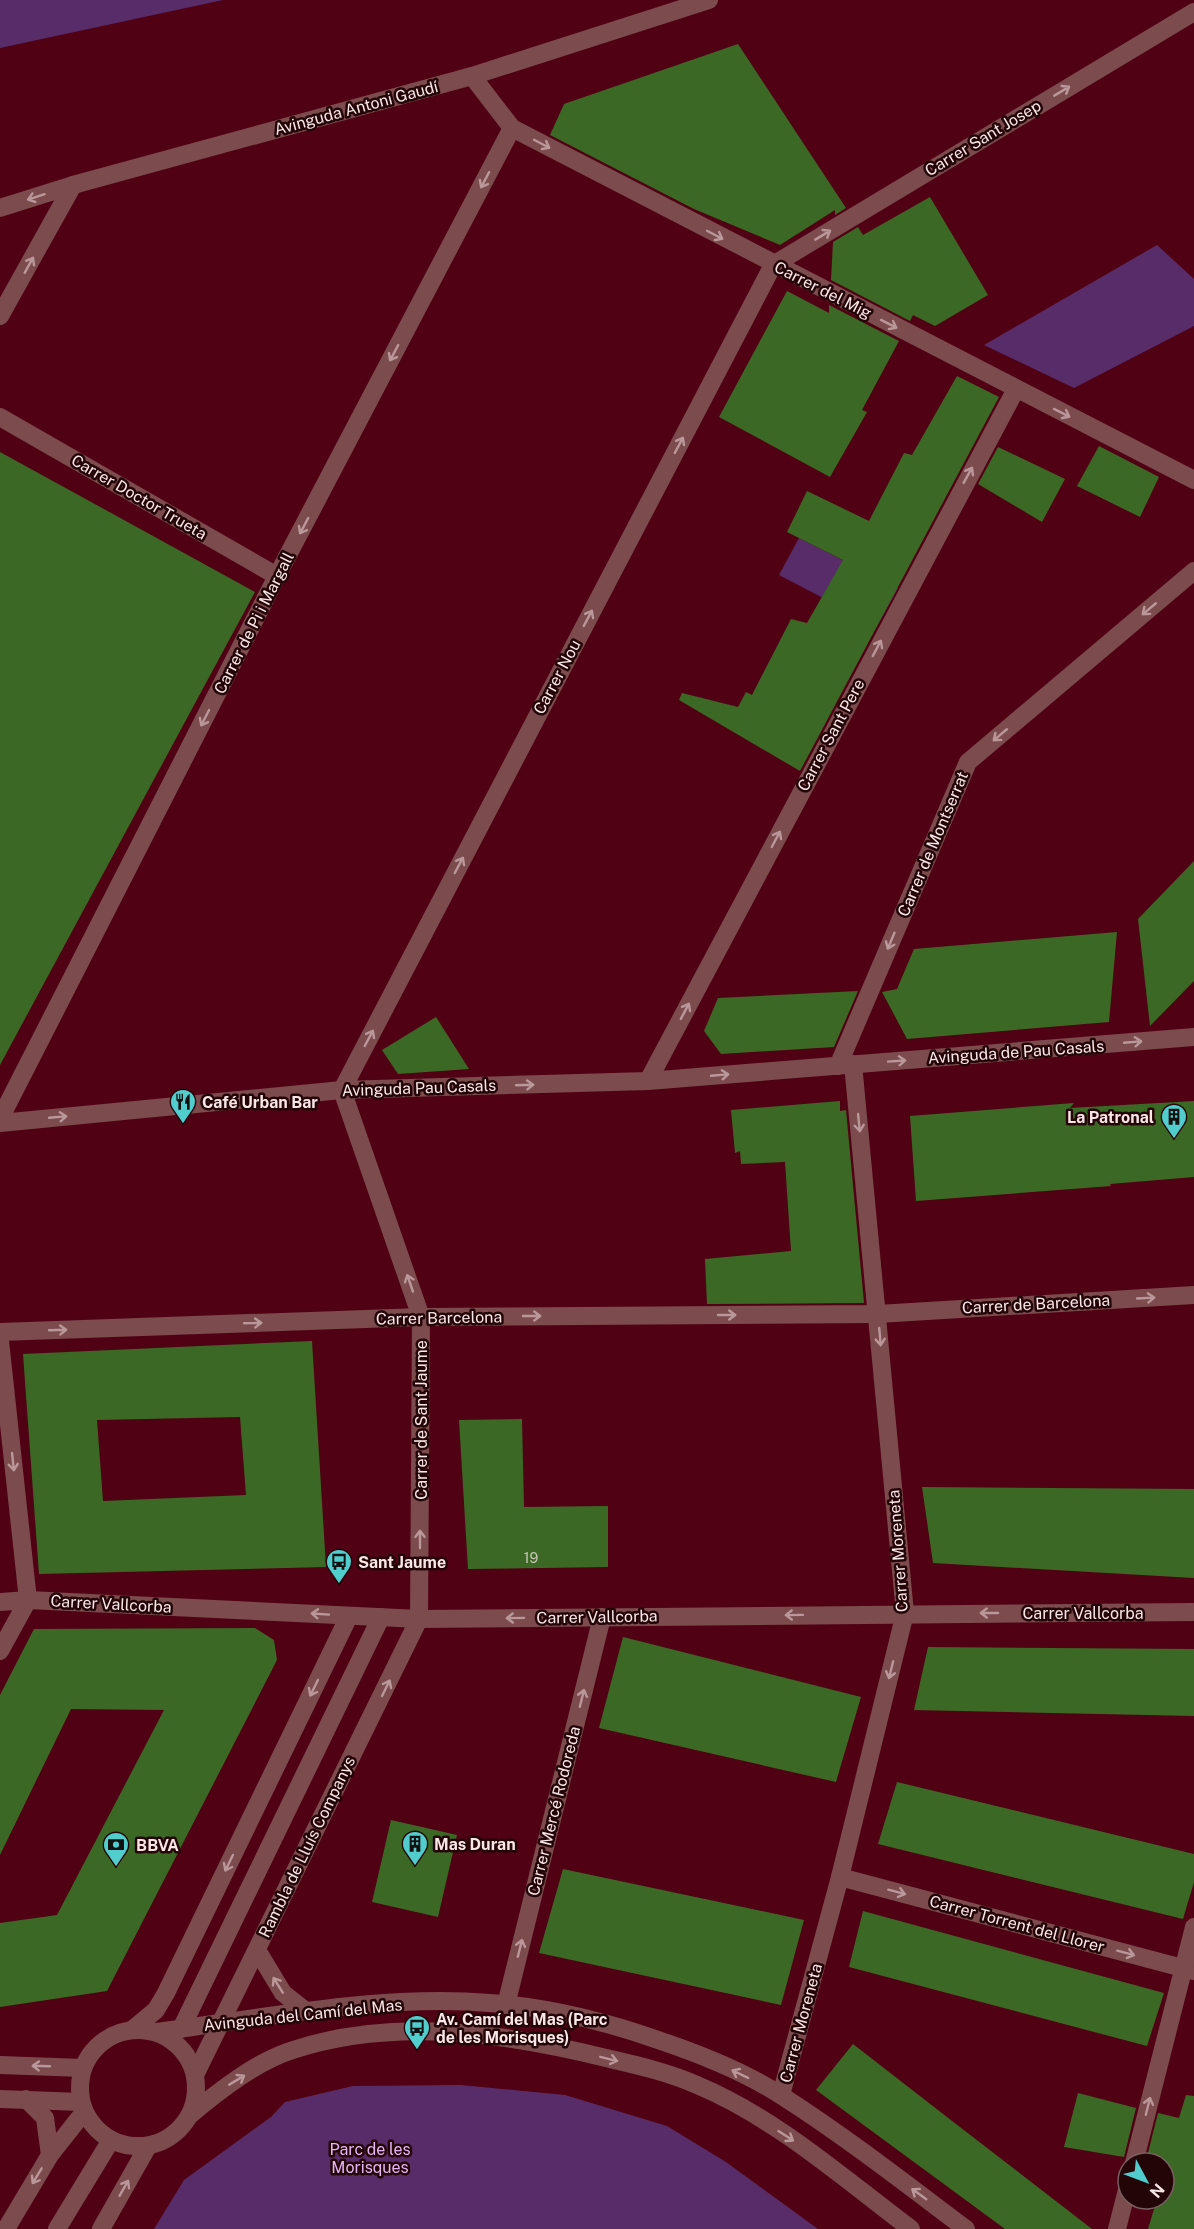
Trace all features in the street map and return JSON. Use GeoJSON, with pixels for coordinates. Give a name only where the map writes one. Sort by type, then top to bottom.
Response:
{"type":"FeatureCollection","features":[{"type":"Feature","properties":{"kind":"street","name":"Avinguda Antoni Gaudí"},"geometry":{"type":"LineString","coordinates":[[0,208],[73,185],[472,76],[709,0]]}},
{"type":"Feature","properties":{"kind":"street","name":"Carrer Sant Josep"},"geometry":{"type":"LineString","coordinates":[[773,265],[1194,12]]}},
{"type":"Feature","properties":{"kind":"street","name":"Carrer del Mig"},"geometry":{"type":"LineString","coordinates":[[472,76],[512,128],[773,265],[1194,480]]}},
{"type":"Feature","properties":{"kind":"street","name":"Carrer de Pi i Margall"},"geometry":{"type":"LineString","coordinates":[[0,1121],[277,576],[512,128]]}},
{"type":"Feature","properties":{"kind":"street"},"geometry":{"type":"LineString","coordinates":[[0,316],[73,185]]}},
{"type":"Feature","properties":{"kind":"street","name":"Carrer Nou"},"geometry":{"type":"LineString","coordinates":[[342,1090],[773,265]]}},
{"type":"Feature","properties":{"kind":"street","name":"Carrer Sant Pere"},"geometry":{"type":"LineString","coordinates":[[648,1081],[1016,389]]}},
{"type":"Feature","properties":{"kind":"street","name":"Carrer Doctor Trueta"},"geometry":{"type":"LineString","coordinates":[[0,417],[277,576]]}},
{"type":"Feature","properties":{"kind":"street","name":"Carrer de Montserrat"},"geometry":{"type":"LineString","coordinates":[[846,1065],[968,762],[1194,571]]}},
{"type":"Feature","properties":{"kind":"street","name":"Avinguda de Pau Casals"},"geometry":{"type":"LineString","coordinates":[[846,1065],[1194,1038]]}},
{"type":"Feature","properties":{"kind":"street","name":"Avinguda Pau Casals"},"geometry":{"type":"LineString","coordinates":[[0,1121],[342,1090],[648,1081],[846,1065]]}},
{"type":"Feature","properties":{"kind":"street","name":"Carrer Moreneta"},"geometry":{"type":"LineString","coordinates":[[781,2095],[840,1877],[905,1613],[878,1314],[846,1065]]}},
{"type":"Feature","properties":{"kind":"street","name":"Carrer de Sant Jaume"},"geometry":{"type":"LineString","coordinates":[[342,1090],[422,1317],[419,1619]]}},
{"type":"Feature","properties":{"kind":"street","name":"Carrer de Barcelona"},"geometry":{"type":"LineString","coordinates":[[878,1314],[1194,1295]]}},
{"type":"Feature","properties":{"kind":"street","name":"Carrer Barcelona"},"geometry":{"type":"LineString","coordinates":[[0,1332],[422,1317],[878,1314]]}},
{"type":"Feature","properties":{"kind":"street"},"geometry":{"type":"LineString","coordinates":[[0,1341],[27,1600],[0,1651]]}},
{"type":"Feature","properties":{"kind":"street","name":"Carrer Vallcorba"},"geometry":{"type":"LineString","coordinates":[[0,1602],[27,1600],[419,1619],[1194,1612]]}},
{"type":"Feature","properties":{"kind":"street"},"geometry":{"type":"LineString","coordinates":[[132,2030],[156,2010],[166,1993],[349,1616]]}},
{"type":"Feature","properties":{"kind":"street"},"geometry":{"type":"LineString","coordinates":[[181,2029],[381,1617]]}},
{"type":"Feature","properties":{"kind":"street","name":"Carrer Mercé Rodoreda"},"geometry":{"type":"LineString","coordinates":[[506,2005],[602,1617]]}},
{"type":"Feature","properties":{"kind":"street","name":"Rambla de Lluís Companys"},"geometry":{"type":"LineString","coordinates":[[195,2075],[419,1619]]}},
{"type":"Feature","properties":{"kind":"street","name":"Carrer Torrent del Llorer"},"geometry":{"type":"LineString","coordinates":[[840,1877],[1189,1969]]}},
{"type":"Feature","properties":{"kind":"street"},"geometry":{"type":"LineString","coordinates":[[1137,2151],[1189,1969],[1194,1927]]}},
{"type":"Feature","properties":{"kind":"street"},"geometry":{"type":"LineString","coordinates":[[257,1950],[283,1993],[307,2012]]}},
{"type":"Feature","properties":{"kind":"street","name":"Avinguda del Camí del Mas"},"geometry":{"type":"LineString","coordinates":[[156,2032],[386,2004],[506,2005],[537,2008],[621,2027],[692,2051],[781,2095],[966,2229]]}},
{"type":"Feature","properties":{"kind":"street"},"geometry":{"type":"LineString","coordinates":[[132,2030],[156,2032],[174,2042],[187,2056],[195,2075],[197,2089],[190,2115],[180,2130],[165,2140],[148,2146],[129,2146],[111,2140],[95,2128],[82,2107],[79,2085],[83,2068],[91,2054],[102,2042],[116,2034],[132,2030]]}},
{"type":"Feature","properties":{"kind":"street","name":"Avinguda del Camí del Mas"},"geometry":{"type":"LineString","coordinates":[[190,2115],[219,2091],[291,2050],[355,2034],[416,2031],[511,2038],[614,2060],[697,2084],[752,2114],[800,2146],[910,2229]]}},
{"type":"Feature","properties":{"kind":"street"},"geometry":{"type":"LineString","coordinates":[[0,2065],[83,2068]]}},
{"type":"Feature","properties":{"kind":"street"},"geometry":{"type":"LineString","coordinates":[[0,2099],[26,2099],[82,2107]]}},
{"type":"Feature","properties":{"kind":"street"},"geometry":{"type":"LineString","coordinates":[[26,2099],[45,2118],[50,2155]]}},
{"type":"Feature","properties":{"kind":"street"},"geometry":{"type":"LineString","coordinates":[[6,2229],[82,2107]]}},
{"type":"Feature","properties":{"kind":"street"},"geometry":{"type":"LineString","coordinates":[[57,2229],[111,2140]]}},
{"type":"Feature","properties":{"kind":"street"},"geometry":{"type":"LineString","coordinates":[[100,2229],[148,2146]]}},
{"type":"Feature","properties":{"kind":"street"},"geometry":{"type":"LineString","coordinates":[[1117,2229],[1122,2211]]}},
{"type":"Feature","properties":{"kind":"green space"},"geometry":{"type":"Polygon","coordinates":[[[0,0],[223,0],[0,48],[0,0]]]}},
{"type":"Feature","properties":{"kind":"green space"},"geometry":{"type":"Polygon","coordinates":[[[1157,245],[1194,279],[1194,326],[1074,388],[984,345],[1157,245]]]}},
{"type":"Feature","properties":{"kind":"green space"},"geometry":{"type":"Polygon","coordinates":[[[799,538],[898,588],[877,626],[779,575],[799,538]]]}},
{"type":"Feature","properties":{"kind":"green space","name":"Parc de les Morisques"},"geometry":{"type":"Polygon","coordinates":[[[461,2085],[565,2095],[667,2126],[726,2162],[818,2229],[154,2229],[184,2180],[271,2117],[285,2102],[353,2086],[461,2085]]]}},
{"type":"Feature","properties":{"kind":"building"},"geometry":{"type":"Polygon","coordinates":[[[738,44],[846,208],[835,215],[835,210],[780,245],[694,209],[550,135],[564,104],[738,44]]]}},
{"type":"Feature","properties":{"kind":"building"},"geometry":{"type":"Polygon","coordinates":[[[930,197],[988,295],[935,326],[913,315],[910,321],[831,280],[833,242],[858,227],[863,235],[930,197]]]}},
{"type":"Feature","properties":{"kind":"building"},"geometry":{"type":"Polygon","coordinates":[[[787,291],[829,313],[829,305],[899,341],[862,410],[867,412],[830,477],[719,417],[787,291]]]}},
{"type":"Feature","properties":{"kind":"building"},"geometry":{"type":"Polygon","coordinates":[[[957,376],[999,397],[800,771],[679,700],[682,693],[738,707],[746,692],[752,695],[791,619],[807,623],[843,560],[787,532],[807,491],[869,521],[904,453],[912,455],[957,376]]]}},
{"type":"Feature","properties":{"kind":"building"},"geometry":{"type":"Polygon","coordinates":[[[1099,446],[1159,477],[1140,517],[1077,486],[1099,446]]]}},
{"type":"Feature","properties":{"kind":"building"},"geometry":{"type":"Polygon","coordinates":[[[998,447],[1065,479],[1042,522],[978,484],[998,447]]]}},
{"type":"Feature","properties":{"kind":"building"},"geometry":{"type":"Polygon","coordinates":[[[0,452],[255,592],[0,1065],[0,452]]]}},
{"type":"Feature","properties":{"kind":"building"},"geometry":{"type":"Polygon","coordinates":[[[1194,861],[1194,981],[1150,1026],[1138,919],[1194,861]]]}},
{"type":"Feature","properties":{"kind":"building"},"geometry":{"type":"Polygon","coordinates":[[[1117,932],[1109,1022],[907,1039],[882,992],[897,989],[914,949],[1117,932]]]}},
{"type":"Feature","properties":{"kind":"building"},"geometry":{"type":"Polygon","coordinates":[[[858,991],[834,1047],[721,1054],[704,1031],[718,998],[858,991]]]}},
{"type":"Feature","properties":{"kind":"building"},"geometry":{"type":"Polygon","coordinates":[[[436,1017],[469,1069],[398,1074],[382,1050],[436,1017]]]}},
{"type":"Feature","properties":{"kind":"building"},"geometry":{"type":"Polygon","coordinates":[[[840,1101],[840,1111],[846,1110],[864,1303],[707,1304],[705,1259],[791,1251],[785,1162],[741,1164],[740,1151],[735,1153],[731,1110],[840,1101]]]}},
{"type":"Feature","properties":{"kind":"building"},"geometry":{"type":"Polygon","coordinates":[[[1194,1101],[1194,1177],[1110,1184],[1111,1186],[916,1201],[910,1116],[1074,1103],[1070,1108],[1194,1101]]]}},
{"type":"Feature","properties":{"kind":"building"},"geometry":{"type":"Polygon","coordinates":[[[312,1341],[326,1567],[39,1574],[23,1354],[312,1341]],[[240,1417],[97,1420],[103,1501],[246,1495],[240,1417]]]}},
{"type":"Feature","properties":{"kind":"building"},"geometry":{"type":"Polygon","coordinates":[[[522,1419],[524,1507],[608,1506],[608,1567],[468,1569],[459,1420],[522,1419]]]}},
{"type":"Feature","properties":{"kind":"building"},"geometry":{"type":"Polygon","coordinates":[[[922,1487],[1194,1489],[1194,1578],[933,1563],[922,1487]]]}},
{"type":"Feature","properties":{"kind":"building"},"geometry":{"type":"Polygon","coordinates":[[[255,1628],[274,1640],[277,1660],[107,1991],[0,2007],[0,1923],[57,1915],[164,1710],[71,1709],[0,1855],[0,1695],[34,1629],[255,1628]]]}},
{"type":"Feature","properties":{"kind":"building"},"geometry":{"type":"Polygon","coordinates":[[[623,1637],[861,1697],[836,1782],[599,1728],[623,1637]]]}},
{"type":"Feature","properties":{"kind":"building"},"geometry":{"type":"Polygon","coordinates":[[[928,1647],[1194,1649],[1194,1716],[914,1710],[928,1647]]]}},
{"type":"Feature","properties":{"kind":"building"},"geometry":{"type":"Polygon","coordinates":[[[897,1782],[1194,1854],[1194,1882],[1183,1919],[878,1844],[897,1782]]]}},
{"type":"Feature","properties":{"kind":"building","name":"Mas Duran"},"geometry":{"type":"Polygon","coordinates":[[[391,1820],[457,1835],[438,1917],[372,1902],[391,1820]]]}},
{"type":"Feature","properties":{"kind":"building"},"geometry":{"type":"Polygon","coordinates":[[[563,1869],[804,1920],[781,2005],[539,1953],[563,1869]]]}},
{"type":"Feature","properties":{"kind":"building"},"geometry":{"type":"Polygon","coordinates":[[[863,1911],[1164,1993],[1147,2046],[849,1967],[863,1911]]]}},
{"type":"Feature","properties":{"kind":"building"},"geometry":{"type":"Polygon","coordinates":[[[853,2044],[1092,2229],[1005,2229],[816,2090],[853,2044]]]}},
{"type":"Feature","properties":{"kind":"building"},"geometry":{"type":"Polygon","coordinates":[[[1078,2093],[1136,2108],[1125,2151],[1116,2151],[1116,2156],[1064,2147],[1078,2093]]]}},
{"type":"Feature","properties":{"kind":"building"},"geometry":{"type":"Polygon","coordinates":[[[1186,2095],[1194,2096],[1194,2229],[1148,2229],[1153,2211],[1176,2211],[1176,2151],[1148,2151],[1158,2113],[1179,2118],[1186,2095]]]}},
{"type":"Feature","properties":{"kind":"place","name":"Café Urban Bar"},"geometry":{"type":"Point","coordinates":[183,1125]}},
{"type":"Feature","properties":{"kind":"place","name":"La Patronal"},"geometry":{"type":"Point","coordinates":[1174,1140]}},
{"type":"Feature","properties":{"kind":"place","name":"Sant Jaume"},"geometry":{"type":"Point","coordinates":[339,1585]}},
{"type":"Feature","properties":{"kind":"place","name":"Mas Duran"},"geometry":{"type":"Point","coordinates":[415,1867]}},
{"type":"Feature","properties":{"kind":"place","name":"BBVA"},"geometry":{"type":"Point","coordinates":[116,1868]}},
{"type":"Feature","properties":{"kind":"place","name":"Av. Camí del Mas (Parc de les Morisques)"},"geometry":{"type":"Point","coordinates":[417,2051]}}]}
